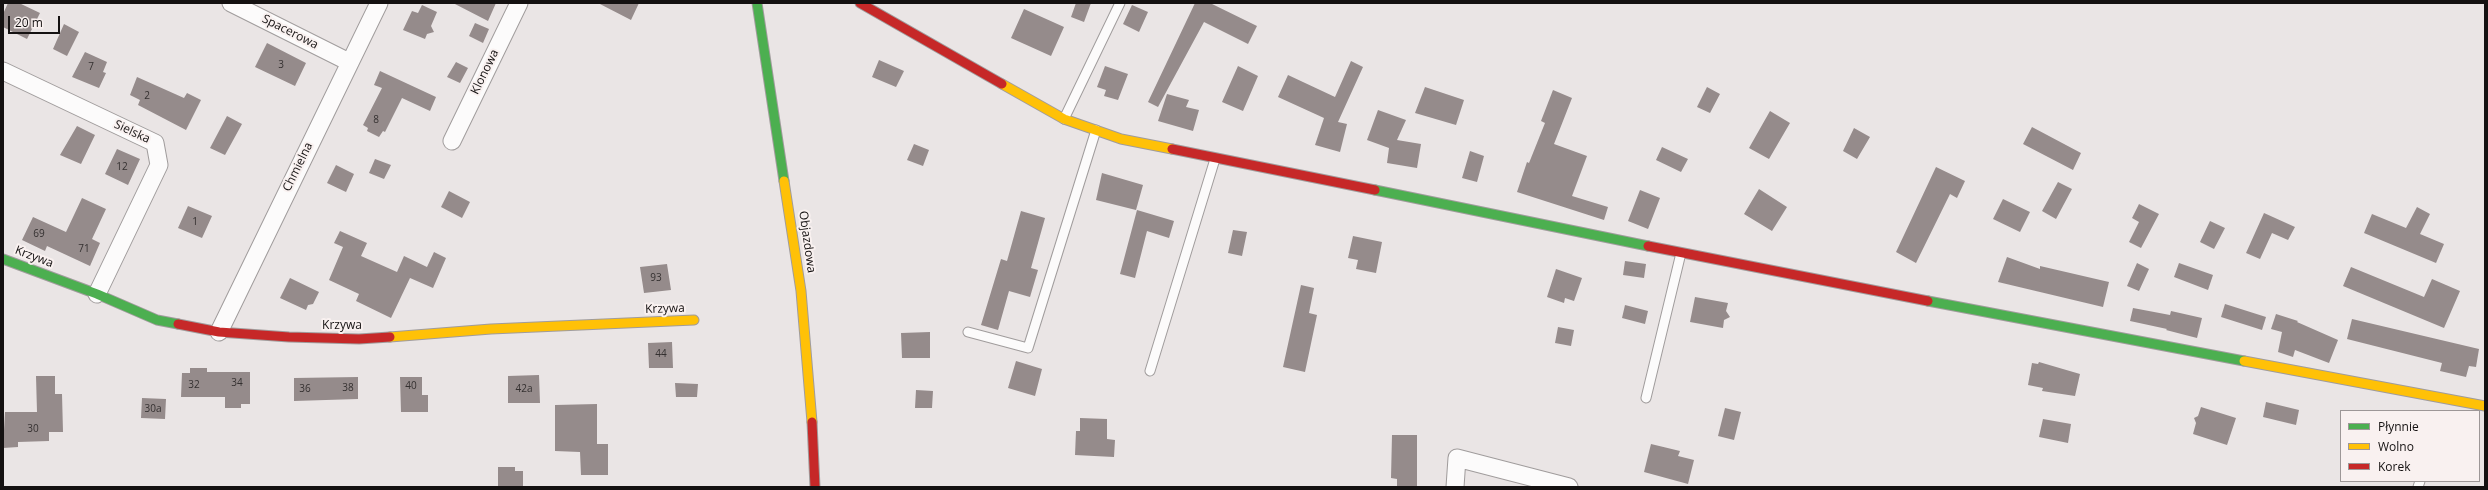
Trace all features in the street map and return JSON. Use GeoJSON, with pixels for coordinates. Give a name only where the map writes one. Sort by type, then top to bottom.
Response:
{"type":"FeatureCollection","features":[{"type":"Feature","properties":{"kind":"street","name":"Spacerowa"},"geometry":{"type":"LineString","coordinates":[[231,3],[349,62]]}},
{"type":"Feature","properties":{"kind":"street","name":"Chmielna"},"geometry":{"type":"LineString","coordinates":[[219,332],[379,3]]}},
{"type":"Feature","properties":{"kind":"street","name":"Klonowa"},"geometry":{"type":"LineString","coordinates":[[452,141],[519,3]]}},
{"type":"Feature","properties":{"kind":"street","name":"Objazdowa"},"geometry":{"type":"LineString","coordinates":[[757,3],[801,291],[809,376],[815,487]]}},
{"type":"Feature","properties":{"kind":"street"},"geometry":{"type":"LineString","coordinates":[[860,3],[873,6],[1064,119],[1121,139],[1681,253],[2440,401],[2485,406]]}},
{"type":"Feature","properties":{"kind":"street","name":"Sielska"},"geometry":{"type":"LineString","coordinates":[[3,71],[155,143],[159,165],[97,294]]}},
{"type":"Feature","properties":{"kind":"street","name":"Krzywa"},"geometry":{"type":"LineString","coordinates":[[3,259],[97,294],[157,320],[219,332],[289,337],[359,339],[491,328],[694,320]]}},
{"type":"Feature","properties":{"kind":"street"},"geometry":{"type":"LineString","coordinates":[[1455,487],[1457,458],[1569,487]]}},
{"type":"Feature","properties":{"kind":"lane"},"geometry":{"type":"LineString","coordinates":[[1064,119],[1120,3]]}},
{"type":"Feature","properties":{"kind":"lane"},"geometry":{"type":"LineString","coordinates":[[968,332],[1028,348],[1096,130]]}},
{"type":"Feature","properties":{"kind":"lane"},"geometry":{"type":"LineString","coordinates":[[1150,371],[1215,159]]}},
{"type":"Feature","properties":{"kind":"lane"},"geometry":{"type":"LineString","coordinates":[[1646,398],[1681,253]]}},
{"type":"Feature","properties":{"kind":"building"},"geometry":{"type":"Polygon","coordinates":[[[8,3],[19,3],[40,13],[27,39],[3,27],[3,14],[8,3]]]}},
{"type":"Feature","properties":{"kind":"building"},"geometry":{"type":"Polygon","coordinates":[[[453,3],[496,3],[488,21],[453,3]]]}},
{"type":"Feature","properties":{"kind":"building"},"geometry":{"type":"Polygon","coordinates":[[[598,3],[639,3],[631,20],[598,3]]]}},
{"type":"Feature","properties":{"kind":"building"},"geometry":{"type":"Polygon","coordinates":[[[1076,3],[1091,3],[1084,22],[1071,17],[1076,3]]]}},
{"type":"Feature","properties":{"kind":"building"},"geometry":{"type":"Polygon","coordinates":[[[1195,3],[1210,3],[1257,26],[1248,44],[1204,22],[1158,107],[1148,102],[1195,3]]]}},
{"type":"Feature","properties":{"kind":"building"},"geometry":{"type":"Polygon","coordinates":[[[422,5],[437,12],[431,26],[434,32],[427,34],[425,39],[403,30],[412,11],[418,13],[422,5]]]}},
{"type":"Feature","properties":{"kind":"building"},"geometry":{"type":"Polygon","coordinates":[[[1132,5],[1148,12],[1139,32],[1123,24],[1132,5]]]}},
{"type":"Feature","properties":{"kind":"building"},"geometry":{"type":"Polygon","coordinates":[[[1024,9],[1064,27],[1051,56],[1011,38],[1024,9]]]}},
{"type":"Feature","properties":{"kind":"building"},"geometry":{"type":"Polygon","coordinates":[[[475,23],[489,29],[483,43],[469,36],[475,23]]]}},
{"type":"Feature","properties":{"kind":"building"},"geometry":{"type":"Polygon","coordinates":[[[64,24],[79,32],[67,56],[53,49],[64,24]]]}},
{"type":"Feature","properties":{"kind":"building"},"geometry":{"type":"Polygon","coordinates":[[[267,43],[306,63],[295,86],[255,67],[267,43]]]}},
{"type":"Feature","properties":{"kind":"building"},"geometry":{"type":"Polygon","coordinates":[[[85,52],[107,62],[103,72],[106,73],[99,88],[72,77],[85,52]]]}},
{"type":"Feature","properties":{"kind":"building"},"geometry":{"type":"Polygon","coordinates":[[[879,60],[904,71],[896,87],[872,77],[879,60]]]}},
{"type":"Feature","properties":{"kind":"building"},"geometry":{"type":"Polygon","coordinates":[[[1351,61],[1363,67],[1338,122],[1347,124],[1340,152],[1315,145],[1324,118],[1278,97],[1288,75],[1335,97],[1351,61]]]}},
{"type":"Feature","properties":{"kind":"building"},"geometry":{"type":"Polygon","coordinates":[[[456,62],[468,68],[460,83],[447,77],[456,62]]]}},
{"type":"Feature","properties":{"kind":"building"},"geometry":{"type":"Polygon","coordinates":[[[1105,66],[1128,74],[1118,100],[1104,96],[1106,90],[1097,87],[1105,66]]]}},
{"type":"Feature","properties":{"kind":"building"},"geometry":{"type":"Polygon","coordinates":[[[1238,66],[1258,76],[1243,111],[1222,102],[1238,66]]]}},
{"type":"Feature","properties":{"kind":"building"},"geometry":{"type":"Polygon","coordinates":[[[380,71],[436,97],[430,111],[402,98],[385,132],[383,131],[379,137],[367,131],[368,128],[363,125],[382,88],[374,85],[380,71]]]}},
{"type":"Feature","properties":{"kind":"building"},"geometry":{"type":"Polygon","coordinates":[[[137,77],[184,98],[187,93],[201,100],[186,130],[138,105],[140,100],[130,95],[137,77]]]}},
{"type":"Feature","properties":{"kind":"building"},"geometry":{"type":"Polygon","coordinates":[[[1425,87],[1464,100],[1456,125],[1415,113],[1425,87]]]}},
{"type":"Feature","properties":{"kind":"building"},"geometry":{"type":"Polygon","coordinates":[[[1707,87],[1720,94],[1710,113],[1697,107],[1707,87]]]}},
{"type":"Feature","properties":{"kind":"building"},"geometry":{"type":"Polygon","coordinates":[[[1553,90],[1572,98],[1554,144],[1587,156],[1572,196],[1608,207],[1604,220],[1517,192],[1527,162],[1529,163],[1545,123],[1541,121],[1553,90]]]}},
{"type":"Feature","properties":{"kind":"building"},"geometry":{"type":"Polygon","coordinates":[[[1167,94],[1189,100],[1186,107],[1199,110],[1193,131],[1158,121],[1167,94]]]}},
{"type":"Feature","properties":{"kind":"building"},"geometry":{"type":"Polygon","coordinates":[[[1378,110],[1406,120],[1397,140],[1421,144],[1417,168],[1387,163],[1389,148],[1367,140],[1378,110]]]}},
{"type":"Feature","properties":{"kind":"building"},"geometry":{"type":"Polygon","coordinates":[[[1770,111],[1790,123],[1769,159],[1749,148],[1770,111]]]}},
{"type":"Feature","properties":{"kind":"building"},"geometry":{"type":"Polygon","coordinates":[[[227,116],[242,124],[225,155],[210,148],[227,116]]]}},
{"type":"Feature","properties":{"kind":"building"},"geometry":{"type":"Polygon","coordinates":[[[77,126],[95,135],[81,164],[60,155],[77,126]]]}},
{"type":"Feature","properties":{"kind":"building"},"geometry":{"type":"Polygon","coordinates":[[[2032,127],[2081,153],[2073,170],[2023,144],[2032,127]]]}},
{"type":"Feature","properties":{"kind":"building"},"geometry":{"type":"Polygon","coordinates":[[[1854,128],[1870,137],[1857,159],[1843,151],[1854,128]]]}},
{"type":"Feature","properties":{"kind":"building"},"geometry":{"type":"Polygon","coordinates":[[[914,144],[929,150],[923,166],[907,160],[914,144]]]}},
{"type":"Feature","properties":{"kind":"building"},"geometry":{"type":"Polygon","coordinates":[[[1662,147],[1688,159],[1681,172],[1656,160],[1662,147]]]}},
{"type":"Feature","properties":{"kind":"building"},"geometry":{"type":"Polygon","coordinates":[[[117,149],[140,159],[128,185],[105,174],[117,149]]]}},
{"type":"Feature","properties":{"kind":"building"},"geometry":{"type":"Polygon","coordinates":[[[1470,151],[1484,156],[1477,182],[1462,178],[1470,151]]]}},
{"type":"Feature","properties":{"kind":"building"},"geometry":{"type":"Polygon","coordinates":[[[375,159],[391,165],[384,179],[369,173],[375,159]]]}},
{"type":"Feature","properties":{"kind":"building"},"geometry":{"type":"Polygon","coordinates":[[[336,165],[354,174],[346,192],[327,183],[336,165]]]}},
{"type":"Feature","properties":{"kind":"building"},"geometry":{"type":"Polygon","coordinates":[[[1936,167],[1965,181],[1957,198],[1950,194],[1916,263],[1896,252],[1936,167]]]}},
{"type":"Feature","properties":{"kind":"building"},"geometry":{"type":"Polygon","coordinates":[[[1102,173],[1143,185],[1136,210],[1096,200],[1102,173]]]}},
{"type":"Feature","properties":{"kind":"building"},"geometry":{"type":"Polygon","coordinates":[[[2058,182],[2072,189],[2056,219],[2042,211],[2058,182]]]}},
{"type":"Feature","properties":{"kind":"building"},"geometry":{"type":"Polygon","coordinates":[[[1759,189],[1787,207],[1772,231],[1744,214],[1759,189]]]}},
{"type":"Feature","properties":{"kind":"building"},"geometry":{"type":"Polygon","coordinates":[[[1640,190],[1660,198],[1648,229],[1628,221],[1640,190]]]}},
{"type":"Feature","properties":{"kind":"building"},"geometry":{"type":"Polygon","coordinates":[[[449,191],[470,202],[462,218],[441,207],[449,191]]]}},
{"type":"Feature","properties":{"kind":"building"},"geometry":{"type":"Polygon","coordinates":[[[82,198],[106,209],[92,239],[100,243],[90,266],[47,246],[45,251],[22,240],[33,217],[66,232],[82,198]]]}},
{"type":"Feature","properties":{"kind":"building"},"geometry":{"type":"Polygon","coordinates":[[[2003,199],[2030,212],[2020,232],[1993,219],[2003,199]]]}},
{"type":"Feature","properties":{"kind":"building"},"geometry":{"type":"Polygon","coordinates":[[[2139,204],[2159,214],[2141,248],[2129,242],[2139,222],[2132,218],[2139,204]]]}},
{"type":"Feature","properties":{"kind":"building"},"geometry":{"type":"Polygon","coordinates":[[[188,206],[212,216],[202,238],[178,228],[188,206]]]}},
{"type":"Feature","properties":{"kind":"building"},"geometry":{"type":"Polygon","coordinates":[[[2417,207],[2430,214],[2420,234],[2444,244],[2436,263],[2364,233],[2372,214],[2406,228],[2417,207]]]}},
{"type":"Feature","properties":{"kind":"building"},"geometry":{"type":"Polygon","coordinates":[[[1137,210],[1174,221],[1169,238],[1147,231],[1135,278],[1120,274],[1137,210]]]}},
{"type":"Feature","properties":{"kind":"building"},"geometry":{"type":"Polygon","coordinates":[[[1021,211],[1045,218],[1031,268],[1038,270],[1030,297],[1009,291],[998,330],[981,325],[1001,259],[1007,261],[1021,211]]]}},
{"type":"Feature","properties":{"kind":"building"},"geometry":{"type":"Polygon","coordinates":[[[2264,213],[2295,227],[2288,240],[2272,233],[2260,259],[2246,253],[2264,213]]]}},
{"type":"Feature","properties":{"kind":"building"},"geometry":{"type":"Polygon","coordinates":[[[2210,221],[2225,228],[2214,249],[2200,242],[2210,221]]]}},
{"type":"Feature","properties":{"kind":"building"},"geometry":{"type":"Polygon","coordinates":[[[1233,230],[1247,232],[1242,256],[1228,253],[1233,230]]]}},
{"type":"Feature","properties":{"kind":"building"},"geometry":{"type":"Polygon","coordinates":[[[340,231],[367,243],[361,256],[397,272],[404,256],[427,267],[434,252],[446,258],[433,288],[410,278],[391,318],[356,301],[359,294],[329,280],[343,247],[334,243],[340,231]]]}},
{"type":"Feature","properties":{"kind":"building"},"geometry":{"type":"Polygon","coordinates":[[[1353,236],[1382,242],[1376,273],[1356,269],[1358,260],[1348,258],[1353,236]]]}},
{"type":"Feature","properties":{"kind":"building"},"geometry":{"type":"Polygon","coordinates":[[[2007,257],[2040,269],[2040,266],[2109,282],[2103,307],[1998,282],[2007,257]]]}},
{"type":"Feature","properties":{"kind":"building"},"geometry":{"type":"Polygon","coordinates":[[[1625,261],[1646,264],[1644,278],[1623,275],[1625,261]]]}},
{"type":"Feature","properties":{"kind":"building"},"geometry":{"type":"Polygon","coordinates":[[[2137,263],[2149,269],[2139,291],[2127,286],[2137,263]]]}},
{"type":"Feature","properties":{"kind":"building"},"geometry":{"type":"Polygon","coordinates":[[[2179,263],[2213,275],[2208,290],[2174,277],[2179,263]]]}},
{"type":"Feature","properties":{"kind":"building"},"geometry":{"type":"Polygon","coordinates":[[[667,264],[671,290],[644,293],[640,267],[667,264]]]}},
{"type":"Feature","properties":{"kind":"building"},"geometry":{"type":"Polygon","coordinates":[[[2351,267],[2424,297],[2432,279],[2460,291],[2444,328],[2343,286],[2351,267]]]}},
{"type":"Feature","properties":{"kind":"building"},"geometry":{"type":"Polygon","coordinates":[[[1556,269],[1582,278],[1574,301],[1565,298],[1564,303],[1547,297],[1556,269]]]}},
{"type":"Feature","properties":{"kind":"building"},"geometry":{"type":"Polygon","coordinates":[[[290,278],[319,292],[313,304],[308,305],[306,310],[280,298],[290,278]]]}},
{"type":"Feature","properties":{"kind":"building"},"geometry":{"type":"Polygon","coordinates":[[[1301,285],[1314,288],[1309,313],[1317,315],[1305,372],[1283,367],[1301,285]]]}},
{"type":"Feature","properties":{"kind":"building"},"geometry":{"type":"Polygon","coordinates":[[[1695,297],[1728,303],[1726,311],[1730,317],[1724,320],[1723,328],[1690,322],[1695,297]]]}},
{"type":"Feature","properties":{"kind":"building"},"geometry":{"type":"Polygon","coordinates":[[[2225,304],[2266,317],[2262,330],[2221,317],[2225,304]]]}},
{"type":"Feature","properties":{"kind":"building"},"geometry":{"type":"Polygon","coordinates":[[[1625,305],[1648,311],[1645,324],[1622,318],[1625,305]]]}},
{"type":"Feature","properties":{"kind":"building"},"geometry":{"type":"Polygon","coordinates":[[[2133,308],[2170,315],[2171,311],[2202,318],[2197,338],[2166,330],[2167,329],[2130,321],[2133,308]]]}},
{"type":"Feature","properties":{"kind":"building"},"geometry":{"type":"Polygon","coordinates":[[[2276,314],[2298,321],[2297,322],[2338,340],[2329,363],[2295,350],[2293,357],[2278,352],[2282,332],[2271,329],[2276,314]]]}},
{"type":"Feature","properties":{"kind":"building"},"geometry":{"type":"Polygon","coordinates":[[[2352,319],[2479,349],[2476,367],[2469,366],[2466,377],[2440,371],[2442,363],[2347,339],[2352,319]]]}},
{"type":"Feature","properties":{"kind":"building"},"geometry":{"type":"Polygon","coordinates":[[[1558,327],[1574,330],[1571,346],[1555,343],[1558,327]]]}},
{"type":"Feature","properties":{"kind":"building"},"geometry":{"type":"Polygon","coordinates":[[[930,332],[930,358],[902,358],[901,333],[930,332]]]}},
{"type":"Feature","properties":{"kind":"building"},"geometry":{"type":"Polygon","coordinates":[[[672,342],[673,368],[649,368],[648,343],[672,342]]]}},
{"type":"Feature","properties":{"kind":"building"},"geometry":{"type":"Polygon","coordinates":[[[1016,361],[1042,369],[1035,396],[1008,388],[1016,361]]]}},
{"type":"Feature","properties":{"kind":"building"},"geometry":{"type":"Polygon","coordinates":[[[2039,362],[2080,374],[2075,396],[2042,391],[2043,388],[2028,385],[2032,363],[2038,364],[2039,362]]]}},
{"type":"Feature","properties":{"kind":"building"},"geometry":{"type":"Polygon","coordinates":[[[190,368],[207,368],[207,372],[250,372],[250,404],[241,404],[241,408],[225,408],[225,397],[181,397],[182,373],[190,373],[190,368]]]}},
{"type":"Feature","properties":{"kind":"building"},"geometry":{"type":"Polygon","coordinates":[[[539,375],[540,403],[508,403],[508,376],[539,375]]]}},
{"type":"Feature","properties":{"kind":"building"},"geometry":{"type":"Polygon","coordinates":[[[36,376],[55,376],[55,394],[62,394],[63,432],[49,432],[49,441],[18,442],[18,447],[3,448],[5,412],[37,412],[36,376]]]}},
{"type":"Feature","properties":{"kind":"building"},"geometry":{"type":"Polygon","coordinates":[[[358,377],[358,399],[294,401],[294,378],[358,377]]]}},
{"type":"Feature","properties":{"kind":"building"},"geometry":{"type":"Polygon","coordinates":[[[400,377],[422,377],[422,395],[428,395],[428,412],[401,412],[400,377]]]}},
{"type":"Feature","properties":{"kind":"building"},"geometry":{"type":"Polygon","coordinates":[[[675,383],[698,384],[697,397],[676,397],[675,383]]]}},
{"type":"Feature","properties":{"kind":"building"},"geometry":{"type":"Polygon","coordinates":[[[916,390],[933,391],[932,408],[915,408],[916,390]]]}},
{"type":"Feature","properties":{"kind":"building"},"geometry":{"type":"Polygon","coordinates":[[[142,398],[166,399],[165,419],[141,418],[142,398]]]}},
{"type":"Feature","properties":{"kind":"building"},"geometry":{"type":"Polygon","coordinates":[[[2266,402],[2299,410],[2296,425],[2263,417],[2266,402]]]}},
{"type":"Feature","properties":{"kind":"building"},"geometry":{"type":"Polygon","coordinates":[[[597,404],[597,444],[608,444],[608,475],[581,475],[580,452],[555,451],[555,405],[597,404]]]}},
{"type":"Feature","properties":{"kind":"building"},"geometry":{"type":"Polygon","coordinates":[[[2201,407],[2236,418],[2227,445],[2193,434],[2196,423],[2194,418],[2198,416],[2201,407]]]}},
{"type":"Feature","properties":{"kind":"building"},"geometry":{"type":"Polygon","coordinates":[[[1725,408],[1741,412],[1734,440],[1718,436],[1725,408]]]}},
{"type":"Feature","properties":{"kind":"building"},"geometry":{"type":"Polygon","coordinates":[[[1080,418],[1107,419],[1107,439],[1115,440],[1114,457],[1075,455],[1076,431],[1080,431],[1080,418]]]}},
{"type":"Feature","properties":{"kind":"building"},"geometry":{"type":"Polygon","coordinates":[[[2043,419],[2071,424],[2068,443],[2039,437],[2043,419]]]}},
{"type":"Feature","properties":{"kind":"building"},"geometry":{"type":"Polygon","coordinates":[[[1392,435],[1417,435],[1417,487],[1397,487],[1397,479],[1391,478],[1392,435]]]}},
{"type":"Feature","properties":{"kind":"building"},"geometry":{"type":"Polygon","coordinates":[[[1651,444],[1680,451],[1678,456],[1694,460],[1688,484],[1644,472],[1651,444]]]}},
{"type":"Feature","properties":{"kind":"building"},"geometry":{"type":"Polygon","coordinates":[[[498,467],[515,467],[515,471],[523,471],[523,487],[498,487],[498,467]]]}},
{"type":"Feature","properties":{"kind":"traffic: fast"},"geometry":{"type":"LineString","coordinates":[[757,3],[784,181]]}},
{"type":"Feature","properties":{"kind":"traffic: fast"},"geometry":{"type":"LineString","coordinates":[[1375,190],[1648,246]]}},
{"type":"Feature","properties":{"kind":"traffic: fast"},"geometry":{"type":"LineString","coordinates":[[3,259],[97,294],[157,320],[178,324]]}},
{"type":"Feature","properties":{"kind":"traffic: fast"},"geometry":{"type":"LineString","coordinates":[[1928,301],[2244,361]]}},
{"type":"Feature","properties":{"kind":"traffic: slow"},"geometry":{"type":"LineString","coordinates":[[1002,84],[1064,119],[1121,139],[1172,149]]}},
{"type":"Feature","properties":{"kind":"traffic: slow"},"geometry":{"type":"LineString","coordinates":[[784,181],[801,291],[812,422]]}},
{"type":"Feature","properties":{"kind":"traffic: slow"},"geometry":{"type":"LineString","coordinates":[[390,337],[491,329],[694,320]]}},
{"type":"Feature","properties":{"kind":"traffic: slow"},"geometry":{"type":"LineString","coordinates":[[2244,361],[2485,406]]}},
{"type":"Feature","properties":{"kind":"traffic: jam"},"geometry":{"type":"LineString","coordinates":[[860,3],[1002,84]]}},
{"type":"Feature","properties":{"kind":"traffic: jam"},"geometry":{"type":"LineString","coordinates":[[1172,149],[1375,190]]}},
{"type":"Feature","properties":{"kind":"traffic: jam"},"geometry":{"type":"LineString","coordinates":[[1648,246],[1928,301]]}},
{"type":"Feature","properties":{"kind":"traffic: jam"},"geometry":{"type":"LineString","coordinates":[[178,324],[219,332],[289,337],[359,339],[390,337]]}},
{"type":"Feature","properties":{"kind":"traffic: jam"},"geometry":{"type":"LineString","coordinates":[[812,422],[815,487]]}}]}
